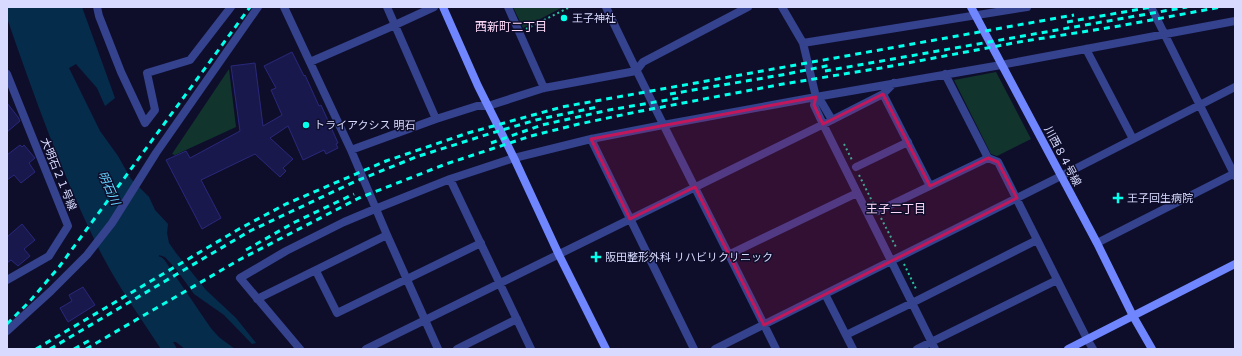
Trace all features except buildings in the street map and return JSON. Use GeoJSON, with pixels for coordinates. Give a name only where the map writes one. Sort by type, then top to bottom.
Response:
{"type":"FeatureCollection","features":[{"type":"Feature","properties":{"kind":"street"},"geometry":{"type":"LineString","coordinates":[[97,7],[99,16],[121,72],[145,122],[155,110],[147,74],[190,60],[231,7]]}},
{"type":"Feature","properties":{"kind":"street"},"geometry":{"type":"LineString","coordinates":[[7,331],[51,291],[87,255],[112,222],[156,153],[258,7]]}},
{"type":"Feature","properties":{"kind":"street"},"geometry":{"type":"LineString","coordinates":[[284,7],[351,150],[375,209],[438,349]]}},
{"type":"Feature","properties":{"kind":"street"},"geometry":{"type":"LineString","coordinates":[[387,7],[436,119]]}},
{"type":"Feature","properties":{"kind":"street"},"geometry":{"type":"LineString","coordinates":[[310,62],[434,7]]}},
{"type":"Feature","properties":{"kind":"street"},"geometry":{"type":"LineString","coordinates":[[443,7],[478,86],[606,349]]}},
{"type":"Feature","properties":{"kind":"street"},"geometry":{"type":"LineString","coordinates":[[508,7],[544,88]]}},
{"type":"Feature","properties":{"kind":"street"},"geometry":{"type":"LineString","coordinates":[[606,7],[636,71],[730,254],[776,349]]}},
{"type":"Feature","properties":{"kind":"street"},"geometry":{"type":"LineString","coordinates":[[351,150],[436,119],[477,106],[488,106],[544,88],[636,71],[643,62],[748,7]]}},
{"type":"Feature","properties":{"kind":"street"},"geometry":{"type":"LineString","coordinates":[[782,7],[803,44],[816,97],[814,105],[933,345]]}},
{"type":"Feature","properties":{"kind":"street","name":"川西８４号線"},"geometry":{"type":"LineString","coordinates":[[971,7],[1097,243],[1133,316],[1152,349]]}},
{"type":"Feature","properties":{"kind":"street"},"geometry":{"type":"LineString","coordinates":[[803,44],[1027,7]]}},
{"type":"Feature","properties":{"kind":"street"},"geometry":{"type":"LineString","coordinates":[[1097,243],[1235,174],[1151,7]]}},
{"type":"Feature","properties":{"kind":"street"},"geometry":{"type":"LineString","coordinates":[[300,349],[240,278],[286,251],[344,222],[450,179],[514,158],[591,139],[1235,21]]}},
{"type":"Feature","properties":{"kind":"street"},"geometry":{"type":"LineString","coordinates":[[1086,49],[1133,140]]}},
{"type":"Feature","properties":{"kind":"street","name":"大明石２１号線"},"geometry":{"type":"LineString","coordinates":[[7,74],[68,226],[49,256],[7,280]]}},
{"type":"Feature","properties":{"kind":"street"},"geometry":{"type":"LineString","coordinates":[[945,74],[988,158],[998,162],[1087,339],[1094,349]]}},
{"type":"Feature","properties":{"kind":"street"},"geometry":{"type":"LineString","coordinates":[[366,349],[832,120],[883,94],[894,83]]}},
{"type":"Feature","properties":{"kind":"street"},"geometry":{"type":"LineString","coordinates":[[714,349],[1133,140],[1235,87]]}},
{"type":"Feature","properties":{"kind":"street"},"geometry":{"type":"LineString","coordinates":[[883,94],[930,186]]}},
{"type":"Feature","properties":{"kind":"street"},"geometry":{"type":"LineString","coordinates":[[816,97],[822,103],[832,120]]}},
{"type":"Feature","properties":{"kind":"street"},"geometry":{"type":"LineString","coordinates":[[591,139],[694,349]]}},
{"type":"Feature","properties":{"kind":"street"},"geometry":{"type":"LineString","coordinates":[[856,167],[908,142]]}},
{"type":"Feature","properties":{"kind":"street"},"geometry":{"type":"LineString","coordinates":[[878,211],[988,158]]}},
{"type":"Feature","properties":{"kind":"street"},"geometry":{"type":"LineString","coordinates":[[450,179],[531,349]]}},
{"type":"Feature","properties":{"kind":"street"},"geometry":{"type":"LineString","coordinates":[[730,254],[856,192]]}},
{"type":"Feature","properties":{"kind":"street"},"geometry":{"type":"LineString","coordinates":[[257,299],[387,236]]}},
{"type":"Feature","properties":{"kind":"street"},"geometry":{"type":"LineString","coordinates":[[846,334],[912,303],[1037,240]]}},
{"type":"Feature","properties":{"kind":"street"},"geometry":{"type":"LineString","coordinates":[[316,271],[337,313],[481,243]]}},
{"type":"Feature","properties":{"kind":"street"},"geometry":{"type":"LineString","coordinates":[[1068,349],[1235,264]]}},
{"type":"Feature","properties":{"kind":"street"},"geometry":{"type":"LineString","coordinates":[[917,349],[933,345],[1057,280]]}},
{"type":"Feature","properties":{"kind":"street"},"geometry":{"type":"LineString","coordinates":[[825,294],[853,349]]}},
{"type":"Feature","properties":{"kind":"street"},"geometry":{"type":"LineString","coordinates":[[457,349],[517,319]]}},
{"type":"Feature","properties":{"kind":"path"},"geometry":{"type":"LineString","coordinates":[[520,32],[570,7]]}},
{"type":"Feature","properties":{"kind":"path"},"geometry":{"type":"LineString","coordinates":[[842,140],[901,256]]}},
{"type":"Feature","properties":{"kind":"highlighted area"},"geometry":{"type":"Polygon","coordinates":[[[883,94],[930,186],[988,158],[998,162],[1017,198],[764,325],[695,187],[630,219],[591,139],[816,97],[814,105],[823,124],[883,94]]]}},
{"type":"Feature","properties":{"kind":"green space"},"geometry":{"type":"Polygon","coordinates":[[[513,7],[563,7],[523,28],[513,7]]]}},
{"type":"Feature","properties":{"kind":"green space"},"geometry":{"type":"Polygon","coordinates":[[[229,69],[236,127],[175,155],[172,154],[229,69]]]}},
{"type":"Feature","properties":{"kind":"green space"},"geometry":{"type":"Polygon","coordinates":[[[996,72],[1031,139],[997,156],[991,154],[954,80],[996,72]]]}},
{"type":"Feature","properties":{"kind":"water"},"geometry":{"type":"Polygon","coordinates":[[[7,7],[82,7],[115,98],[105,106],[97,88],[76,64],[69,68],[100,131],[118,156],[131,179],[149,197],[155,210],[168,224],[167,233],[169,243],[176,253],[206,290],[236,318],[256,343],[252,344],[224,315],[194,294],[176,269],[165,257],[159,255],[160,268],[184,307],[235,349],[185,349],[176,342],[173,342],[177,349],[161,349],[110,269],[82,214],[37,103],[7,18],[7,7]]]}},
{"type":"Feature","properties":{"kind":"waterway","name":"明石川"},"geometry":{"type":"LineString","coordinates":[[157,265],[204,334],[217,349]]}},
{"type":"Feature","properties":{"kind":"railway"},"geometry":{"type":"LineString","coordinates":[[7,324],[30,301],[59,267],[250,7]]}},
{"type":"Feature","properties":{"kind":"railway"},"geometry":{"type":"LineString","coordinates":[[1067,22],[1152,7]]}},
{"type":"Feature","properties":{"kind":"railway"},"geometry":{"type":"LineString","coordinates":[[825,71],[1187,7]]}},
{"type":"Feature","properties":{"kind":"railway"},"geometry":{"type":"LineString","coordinates":[[86,349],[239,260],[359,198],[446,164],[531,136],[641,111],[783,84],[881,68],[1019,42],[1119,26],[1221,7]]}},
{"type":"Feature","properties":{"kind":"railway"},"geometry":{"type":"LineString","coordinates":[[36,349],[239,229],[286,204],[386,161],[468,133],[562,107],[1074,15]]}},
{"type":"Feature","properties":{"kind":"railway"},"geometry":{"type":"LineString","coordinates":[[670,94],[831,65]]}},
{"type":"Feature","properties":{"kind":"railway"},"geometry":{"type":"LineString","coordinates":[[491,143],[542,125],[609,110],[679,98]]}},
{"type":"Feature","properties":{"kind":"railway"},"geometry":{"type":"LineString","coordinates":[[50,349],[250,231],[354,182],[416,157],[492,133],[536,120],[597,107]]}},
{"type":"Feature","properties":{"kind":"railway"},"geometry":{"type":"LineString","coordinates":[[246,250],[295,222],[354,194]]}},
{"type":"Feature","properties":{"kind":"railway"},"geometry":{"type":"LineString","coordinates":[[74,349],[92,339]]}},
{"type":"Feature","properties":{"kind":"place","name":"王子神社"},"geometry":{"type":"Point","coordinates":[564,18]}},
{"type":"Feature","properties":{"kind":"place","name":"トライアクシス 明石"},"geometry":{"type":"Point","coordinates":[306,125]}},
{"type":"Feature","properties":{"kind":"place","name":"王子回生病院"},"geometry":{"type":"Point","coordinates":[1118,198]}},
{"type":"Feature","properties":{"kind":"place","name":"阪田整形外科 リハビリクリニック"},"geometry":{"type":"Point","coordinates":[596,257]}},
{"type":"Feature","properties":{"kind":"district","name":"西新町二丁目"},"geometry":{"type":"Point","coordinates":[511,27]}},
{"type":"Feature","properties":{"kind":"district","name":"王子二丁目"},"geometry":{"type":"Point","coordinates":[896,209]}}]}
